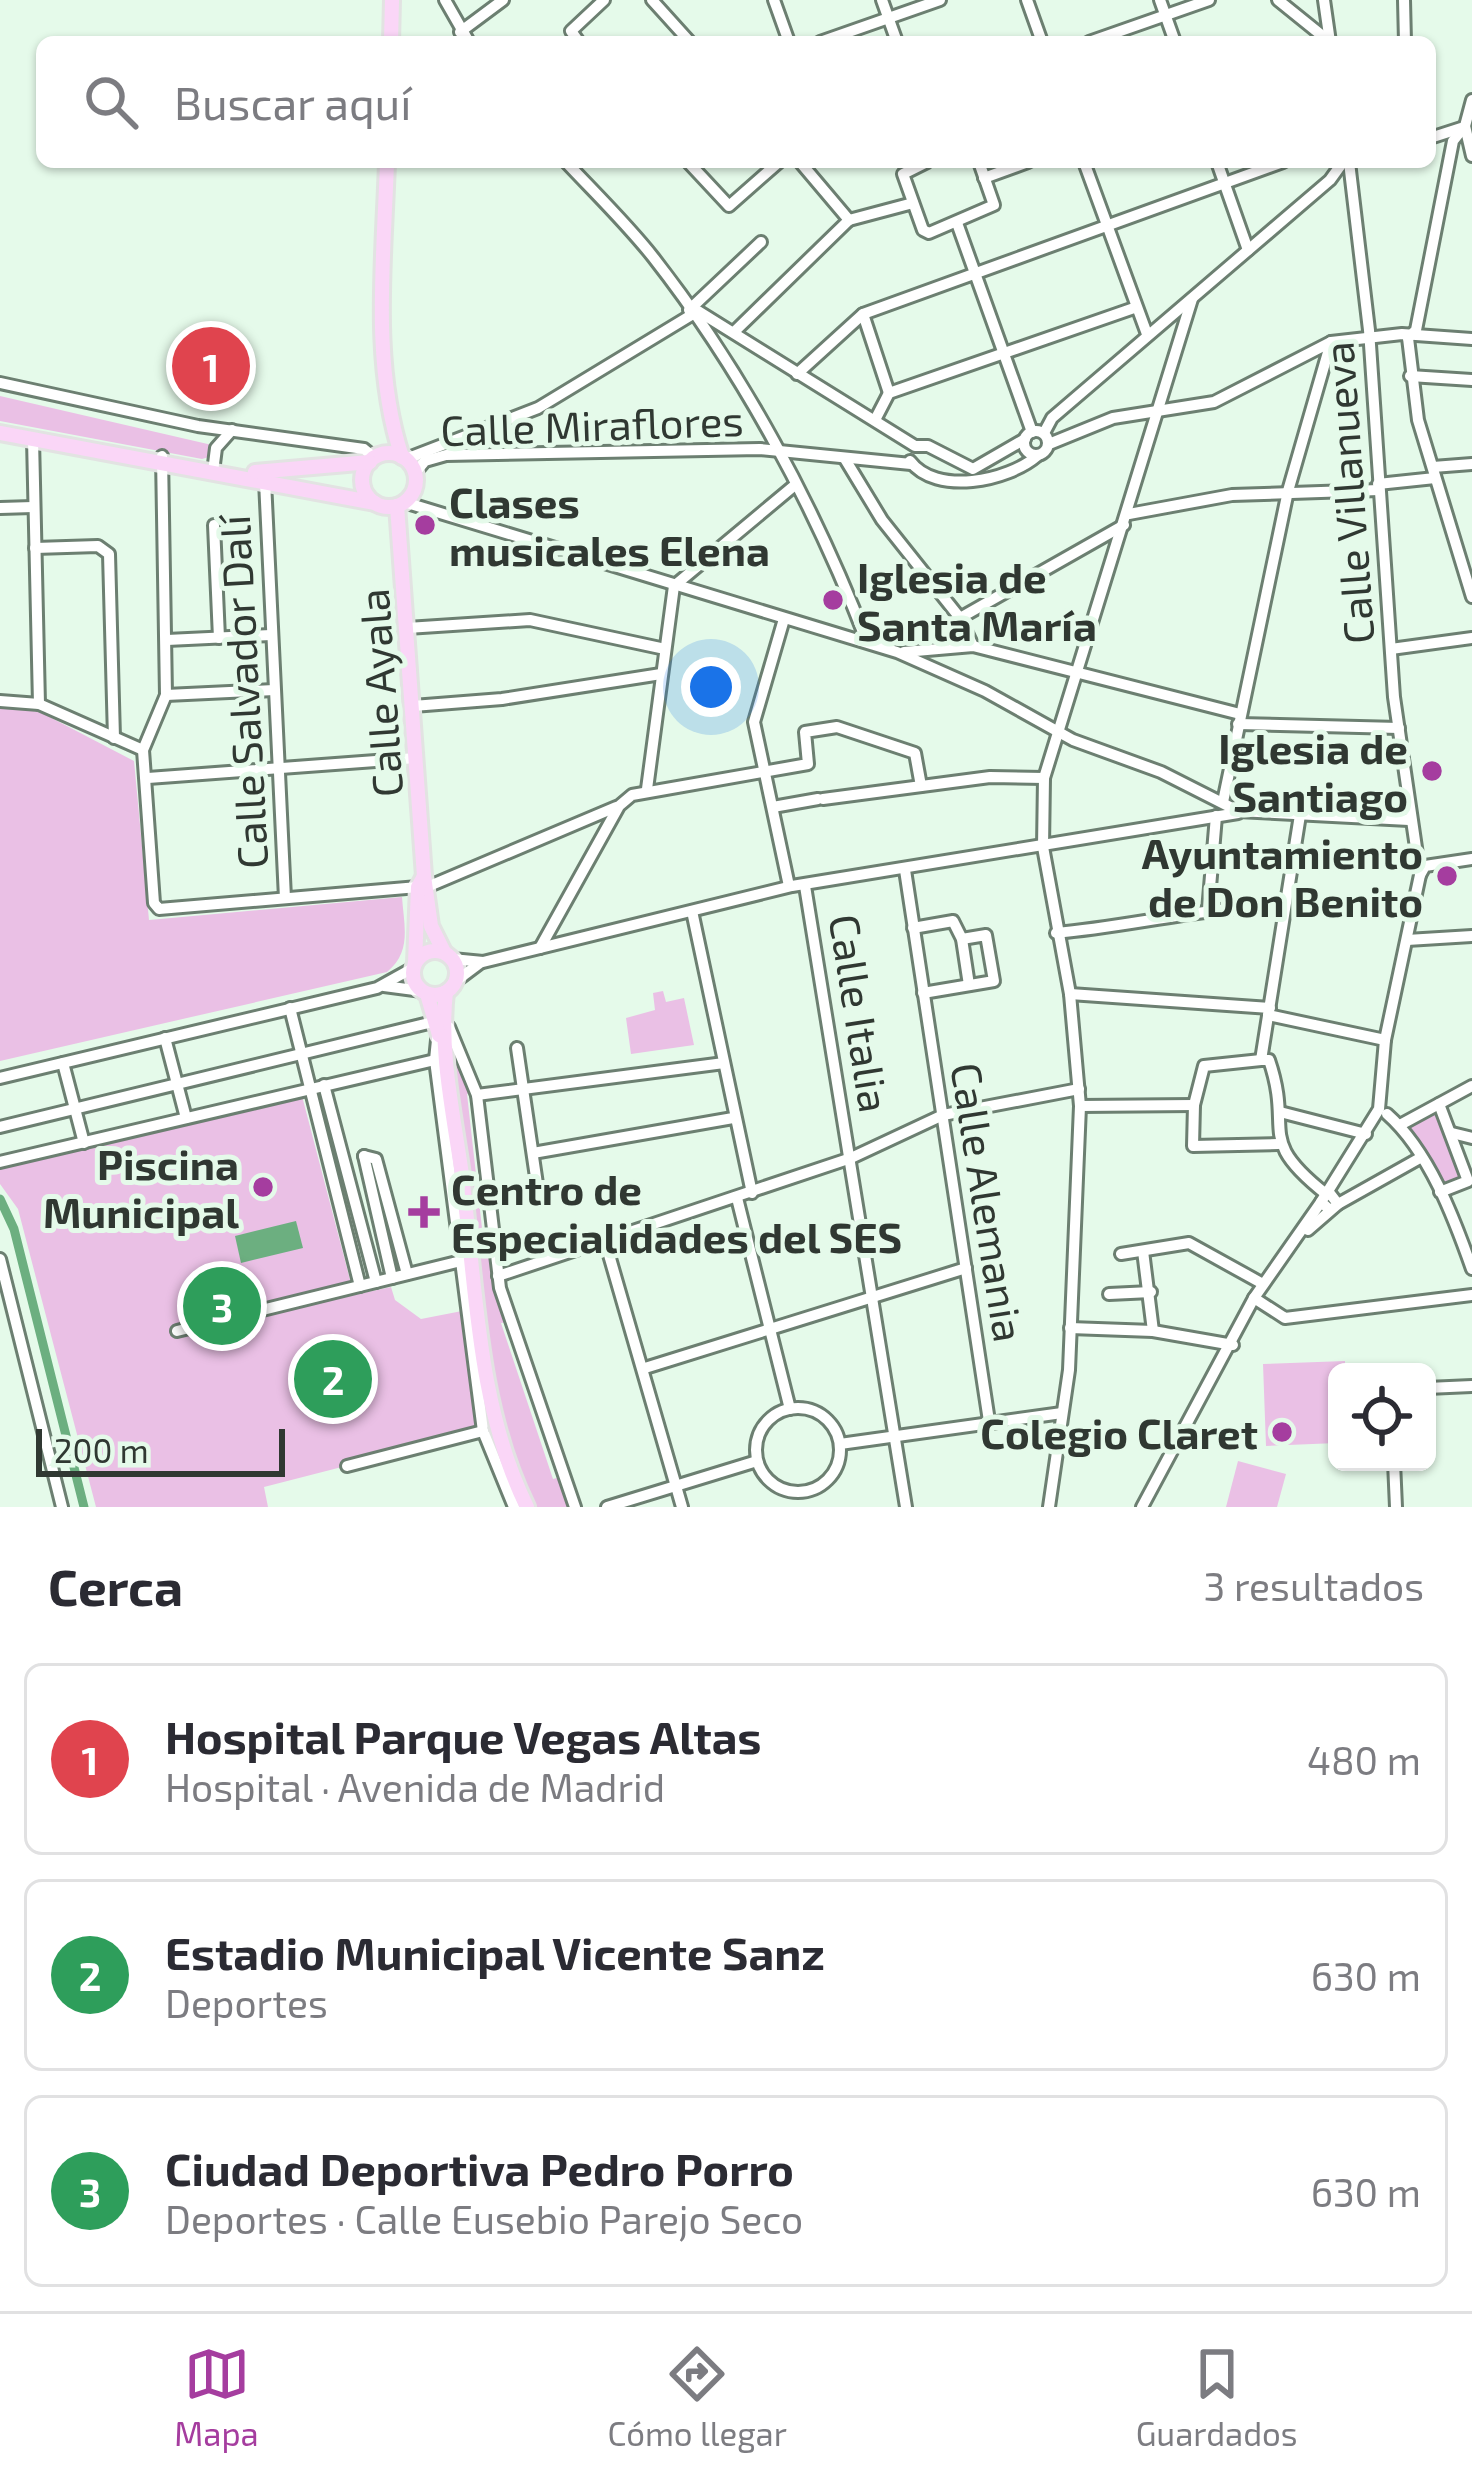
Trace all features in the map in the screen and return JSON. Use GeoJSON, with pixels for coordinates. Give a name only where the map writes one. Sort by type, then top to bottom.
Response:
{"type":"FeatureCollection","features":[{"type":"Feature","properties":{"kind":"main road"},"geometry":{"type":"LineString","coordinates":[[391,36],[394,0]]}},
{"type":"Feature","properties":{"kind":"main road"},"geometry":{"type":"LineString","coordinates":[[0,429],[403,508],[415,488],[391,424],[382,308],[387,168]]}},
{"type":"Feature","properties":{"kind":"main road"},"geometry":{"type":"LineString","coordinates":[[0,429],[33,439],[161,459]]}},
{"type":"Feature","properties":{"kind":"main road"},"geometry":{"type":"LineString","coordinates":[[214,469],[272,474],[401,455]]}},
{"type":"Feature","properties":{"kind":"main road"},"geometry":{"type":"LineString","coordinates":[[371,457],[363,484],[375,503]]}},
{"type":"Feature","properties":{"kind":"main road","name":"Calle Ayala"},"geometry":{"type":"LineString","coordinates":[[403,508],[423,883],[434,935],[448,955],[449,991],[440,1026]]}},
{"type":"Feature","properties":{"kind":"main road","name":"Calle Ayala"},"geometry":{"type":"LineString","coordinates":[[414,966],[423,883]]}},
{"type":"Feature","properties":{"kind":"main road"},"geometry":{"type":"LineString","coordinates":[[448,955],[424,953],[414,966],[440,1026],[467,1260],[495,1428],[527,1507]]}},
{"type":"Feature","properties":{"kind":"main road"},"geometry":{"type":"LineString","coordinates":[[425,993],[449,991]]}},
{"type":"Feature","properties":{"kind":"street"},"geometry":{"type":"LineString","coordinates":[[445,0],[463,36]]}},
{"type":"Feature","properties":{"kind":"street"},"geometry":{"type":"LineString","coordinates":[[465,36],[503,0]]}},
{"type":"Feature","properties":{"kind":"street"},"geometry":{"type":"LineString","coordinates":[[575,36],[571,31],[604,0]]}},
{"type":"Feature","properties":{"kind":"street"},"geometry":{"type":"LineString","coordinates":[[652,0],[685,36]]}},
{"type":"Feature","properties":{"kind":"street"},"geometry":{"type":"LineString","coordinates":[[774,0],[787,36]]}},
{"type":"Feature","properties":{"kind":"street"},"geometry":{"type":"LineString","coordinates":[[882,0],[895,36]]}},
{"type":"Feature","properties":{"kind":"street"},"geometry":{"type":"LineString","coordinates":[[837,36],[940,0]]}},
{"type":"Feature","properties":{"kind":"street"},"geometry":{"type":"LineString","coordinates":[[1027,0],[1040,36]]}},
{"type":"Feature","properties":{"kind":"street"},"geometry":{"type":"LineString","coordinates":[[1160,0],[1172,36]]}},
{"type":"Feature","properties":{"kind":"street"},"geometry":{"type":"LineString","coordinates":[[1106,36],[1209,0]]}},
{"type":"Feature","properties":{"kind":"street"},"geometry":{"type":"LineString","coordinates":[[1278,0],[1323,36]]}},
{"type":"Feature","properties":{"kind":"street"},"geometry":{"type":"LineString","coordinates":[[1324,0],[1329,36]]}},
{"type":"Feature","properties":{"kind":"street"},"geometry":{"type":"LineString","coordinates":[[1404,0],[1405,36]]}},
{"type":"Feature","properties":{"kind":"street"},"geometry":{"type":"LineString","coordinates":[[1408,338],[1417,330],[1453,140],[1465,126],[1472,100]]}},
{"type":"Feature","properties":{"kind":"street"},"geometry":{"type":"LineString","coordinates":[[1436,136],[1465,126]]}},
{"type":"Feature","properties":{"kind":"street"},"geometry":{"type":"LineString","coordinates":[[1465,126],[1472,156]]}},
{"type":"Feature","properties":{"kind":"street"},"geometry":{"type":"LineString","coordinates":[[571,168],[653,257],[694,317],[838,564],[862,636]]}},
{"type":"Feature","properties":{"kind":"street"},"geometry":{"type":"LineString","coordinates":[[694,168],[729,206],[771,168]]}},
{"type":"Feature","properties":{"kind":"street"},"geometry":{"type":"LineString","coordinates":[[805,168],[849,220]]}},
{"type":"Feature","properties":{"kind":"street"},"geometry":{"type":"LineString","coordinates":[[915,168],[903,174],[923,230],[929,233],[994,205],[981,168]]}},
{"type":"Feature","properties":{"kind":"street"},"geometry":{"type":"LineString","coordinates":[[984,178],[1012,168]]}},
{"type":"Feature","properties":{"kind":"street"},"geometry":{"type":"LineString","coordinates":[[1086,168],[1147,334]]}},
{"type":"Feature","properties":{"kind":"street"},"geometry":{"type":"LineString","coordinates":[[1218,168],[1248,250]]}},
{"type":"Feature","properties":{"kind":"street"},"geometry":{"type":"LineString","coordinates":[[796,374],[862,314],[1266,168]]}},
{"type":"Feature","properties":{"kind":"street"},"geometry":{"type":"LineString","coordinates":[[1037,456],[1026,451],[1052,418],[1339,168]]}},
{"type":"Feature","properties":{"kind":"street","name":"Calle Villanueva"},"geometry":{"type":"LineString","coordinates":[[1346,168],[1353,180],[1369,335],[1399,728],[1409,820],[1421,868]]}},
{"type":"Feature","properties":{"kind":"street"},"geometry":{"type":"LineString","coordinates":[[1330,180],[1353,180]]}},
{"type":"Feature","properties":{"kind":"street"},"geometry":{"type":"LineString","coordinates":[[734,332],[849,220],[913,202]]}},
{"type":"Feature","properties":{"kind":"street"},"geometry":{"type":"LineString","coordinates":[[957,223],[1037,436]]}},
{"type":"Feature","properties":{"kind":"street"},"geometry":{"type":"LineString","coordinates":[[0,383],[198,426],[371,457],[401,455],[538,408],[694,317],[760,242]]}},
{"type":"Feature","properties":{"kind":"street"},"geometry":{"type":"LineString","coordinates":[[1049,1507],[1070,1328],[1080,1106],[1070,994],[1043,847],[1044,778],[1062,732],[1192,299]]}},
{"type":"Feature","properties":{"kind":"street"},"geometry":{"type":"LineString","coordinates":[[875,420],[890,393],[1134,308]]}},
{"type":"Feature","properties":{"kind":"street"},"geometry":{"type":"LineString","coordinates":[[862,314],[890,393]]}},
{"type":"Feature","properties":{"kind":"street"},"geometry":{"type":"LineString","coordinates":[[694,317],[717,320],[796,374],[923,447],[973,470],[1037,436],[1214,401],[1331,342],[1369,335],[1472,339]]}},
{"type":"Feature","properties":{"kind":"street"},"geometry":{"type":"LineString","coordinates":[[1408,338],[1411,376],[1434,473],[1472,597]]}},
{"type":"Feature","properties":{"kind":"street"},"geometry":{"type":"LineString","coordinates":[[1223,802],[1288,491],[1331,342]]}},
{"type":"Feature","properties":{"kind":"street"},"geometry":{"type":"LineString","coordinates":[[1411,376],[1472,380]]}},
{"type":"Feature","properties":{"kind":"street"},"geometry":{"type":"LineString","coordinates":[[198,426],[216,448]]}},
{"type":"Feature","properties":{"kind":"street"},"geometry":{"type":"LineString","coordinates":[[214,469],[216,448],[232,430]]}},
{"type":"Feature","properties":{"kind":"street","name":"Calle Miraflores"},"geometry":{"type":"LineString","coordinates":[[401,455],[425,461],[458,454],[776,452],[916,467],[978,483],[1022,469],[1037,456],[1037,436]]}},
{"type":"Feature","properties":{"kind":"street"},"geometry":{"type":"LineString","coordinates":[[33,439],[39,704]]}},
{"type":"Feature","properties":{"kind":"street"},"geometry":{"type":"LineString","coordinates":[[454,439],[458,454]]}},
{"type":"Feature","properties":{"kind":"street"},"geometry":{"type":"LineString","coordinates":[[916,467],[923,447]]}},
{"type":"Feature","properties":{"kind":"street"},"geometry":{"type":"LineString","coordinates":[[916,467],[933,463],[923,447]]}},
{"type":"Feature","properties":{"kind":"street"},"geometry":{"type":"LineString","coordinates":[[784,466],[794,454]]}},
{"type":"Feature","properties":{"kind":"street"},"geometry":{"type":"LineString","coordinates":[[161,459],[166,695],[143,750],[159,909],[423,883],[619,806],[647,789],[808,764],[805,732],[837,727],[915,753],[921,786]]}},
{"type":"Feature","properties":{"kind":"street"},"geometry":{"type":"LineString","coordinates":[[844,459],[883,520],[960,618],[973,646]]}},
{"type":"Feature","properties":{"kind":"street"},"geometry":{"type":"LineString","coordinates":[[960,618],[1127,519],[1213,497],[1379,487],[1472,464]]}},
{"type":"Feature","properties":{"kind":"street","name":"Calle Salvador Dalí"},"geometry":{"type":"LineString","coordinates":[[265,482],[285,898]]}},
{"type":"Feature","properties":{"kind":"street"},"geometry":{"type":"LineString","coordinates":[[647,789],[674,586],[795,485]]}},
{"type":"Feature","properties":{"kind":"street"},"geometry":{"type":"LineString","coordinates":[[0,508],[33,508]]}},
{"type":"Feature","properties":{"kind":"street"},"geometry":{"type":"LineString","coordinates":[[403,508],[784,619],[862,636],[1241,812]]}},
{"type":"Feature","properties":{"kind":"street"},"geometry":{"type":"LineString","coordinates":[[214,525],[219,638]]}},
{"type":"Feature","properties":{"kind":"street"},"geometry":{"type":"LineString","coordinates":[[35,548],[98,546],[109,554],[114,738]]}},
{"type":"Feature","properties":{"kind":"street"},"geometry":{"type":"LineString","coordinates":[[784,619],[754,722],[789,886]]}},
{"type":"Feature","properties":{"kind":"street"},"geometry":{"type":"LineString","coordinates":[[407,628],[530,620],[665,649]]}},
{"type":"Feature","properties":{"kind":"street"},"geometry":{"type":"LineString","coordinates":[[167,640],[272,635]]}},
{"type":"Feature","properties":{"kind":"street"},"geometry":{"type":"LineString","coordinates":[[1391,649],[1472,638]]}},
{"type":"Feature","properties":{"kind":"street"},"geometry":{"type":"LineString","coordinates":[[897,652],[973,646],[1239,719],[1399,728]]}},
{"type":"Feature","properties":{"kind":"street"},"geometry":{"type":"LineString","coordinates":[[413,706],[502,699],[662,674]]}},
{"type":"Feature","properties":{"kind":"street"},"geometry":{"type":"LineString","coordinates":[[166,695],[274,690]]}},
{"type":"Feature","properties":{"kind":"street"},"geometry":{"type":"LineString","coordinates":[[0,701],[39,704],[143,750]]}},
{"type":"Feature","properties":{"kind":"street"},"geometry":{"type":"LineString","coordinates":[[148,778],[416,758]]}},
{"type":"Feature","properties":{"kind":"street"},"geometry":{"type":"LineString","coordinates":[[773,807],[990,777],[1044,778]]}},
{"type":"Feature","properties":{"kind":"street"},"geometry":{"type":"LineString","coordinates":[[540,948],[619,806]]}},
{"type":"Feature","properties":{"kind":"street"},"geometry":{"type":"LineString","coordinates":[[448,955],[483,962],[789,886],[905,871],[1241,812],[1409,820]]}},
{"type":"Feature","properties":{"kind":"street"},"geometry":{"type":"LineString","coordinates":[[1262,1060],[1300,815]]}},
{"type":"Feature","properties":{"kind":"street"},"geometry":{"type":"LineString","coordinates":[[1208,911],[1216,816]]}},
{"type":"Feature","properties":{"kind":"street"},"geometry":{"type":"LineString","coordinates":[[1142,1507],[1233,1345],[1254,1298],[1329,1200],[1366,1133],[1381,1116],[1385,1040],[1421,868],[1472,859]]}},
{"type":"Feature","properties":{"kind":"street","name":"Calle Alemania"},"geometry":{"type":"LineString","coordinates":[[905,871],[989,1421]]}},
{"type":"Feature","properties":{"kind":"street","name":"Calle Italia"},"geometry":{"type":"LineString","coordinates":[[806,886],[906,1507]]}},
{"type":"Feature","properties":{"kind":"street"},"geometry":{"type":"LineString","coordinates":[[1056,933],[1138,926],[1208,911],[1285,906]]}},
{"type":"Feature","properties":{"kind":"street"},"geometry":{"type":"LineString","coordinates":[[692,911],[752,1193]]}},
{"type":"Feature","properties":{"kind":"street"},"geometry":{"type":"LineString","coordinates":[[914,928],[952,921],[962,939],[969,985]]}},
{"type":"Feature","properties":{"kind":"street"},"geometry":{"type":"LineString","coordinates":[[548,934],[561,943]]}},
{"type":"Feature","properties":{"kind":"street"},"geometry":{"type":"LineString","coordinates":[[923,993],[994,980],[986,935],[962,939]]}},
{"type":"Feature","properties":{"kind":"street"},"geometry":{"type":"LineString","coordinates":[[1407,940],[1472,936]]}},
{"type":"Feature","properties":{"kind":"street"},"geometry":{"type":"LineString","coordinates":[[483,962],[449,991],[452,1042],[477,1095],[498,1276],[575,1507]]}},
{"type":"Feature","properties":{"kind":"street"},"geometry":{"type":"LineString","coordinates":[[0,1078],[384,986],[414,966]]}},
{"type":"Feature","properties":{"kind":"street"},"geometry":{"type":"LineString","coordinates":[[384,986],[425,993]]}},
{"type":"Feature","properties":{"kind":"street"},"geometry":{"type":"LineString","coordinates":[[1070,994],[1269,1012],[1385,1040]]}},
{"type":"Feature","properties":{"kind":"street"},"geometry":{"type":"LineString","coordinates":[[290,1008],[360,1286]]}},
{"type":"Feature","properties":{"kind":"street"},"geometry":{"type":"LineString","coordinates":[[0,1127],[301,1053],[440,1026],[435,1060],[467,1260],[483,1431],[514,1507]]}},
{"type":"Feature","properties":{"kind":"street"},"geometry":{"type":"LineString","coordinates":[[165,1038],[186,1118]]}},
{"type":"Feature","properties":{"kind":"street"},"geometry":{"type":"LineString","coordinates":[[517,1048],[537,1184]]}},
{"type":"Feature","properties":{"kind":"street"},"geometry":{"type":"LineString","coordinates":[[0,1162],[435,1060]]}},
{"type":"Feature","properties":{"kind":"street"},"geometry":{"type":"LineString","coordinates":[[1278,1144],[1193,1146],[1194,1105],[1204,1066],[1269,1060],[1280,1112],[1278,1144],[1329,1200]]}},
{"type":"Feature","properties":{"kind":"street"},"geometry":{"type":"LineString","coordinates":[[63,1063],[84,1142]]}},
{"type":"Feature","properties":{"kind":"street"},"geometry":{"type":"LineString","coordinates":[[477,1095],[724,1063]]}},
{"type":"Feature","properties":{"kind":"street"},"geometry":{"type":"LineString","coordinates":[[324,1085],[376,1282]]}},
{"type":"Feature","properties":{"kind":"street"},"geometry":{"type":"LineString","coordinates":[[1400,1125],[1472,1086]]}},
{"type":"Feature","properties":{"kind":"street"},"geometry":{"type":"LineString","coordinates":[[498,1276],[851,1158],[943,1115],[1079,1089]]}},
{"type":"Feature","properties":{"kind":"street"},"geometry":{"type":"LineString","coordinates":[[1439,1104],[1470,1184],[1440,1192]]}},
{"type":"Feature","properties":{"kind":"street"},"geometry":{"type":"LineString","coordinates":[[1080,1106],[1194,1105]]}},
{"type":"Feature","properties":{"kind":"street"},"geometry":{"type":"LineString","coordinates":[[1280,1112],[1366,1133]]}},
{"type":"Feature","properties":{"kind":"street"},"geometry":{"type":"LineString","coordinates":[[1381,1116],[1400,1125],[1420,1158],[1440,1192],[1472,1269]]}},
{"type":"Feature","properties":{"kind":"street"},"geometry":{"type":"LineString","coordinates":[[533,1153],[733,1118]]}},
{"type":"Feature","properties":{"kind":"street"},"geometry":{"type":"LineString","coordinates":[[1452,1133],[1472,1138]]}},
{"type":"Feature","properties":{"kind":"street"},"geometry":{"type":"LineString","coordinates":[[392,1278],[364,1156],[376,1159],[407,1274]]}},
{"type":"Feature","properties":{"kind":"street"},"geometry":{"type":"LineString","coordinates":[[1329,1200],[1420,1158]]}},
{"type":"Feature","properties":{"kind":"street"},"geometry":{"type":"LineString","coordinates":[[736,1198],[790,1409]]}},
{"type":"Feature","properties":{"kind":"street"},"geometry":{"type":"LineString","coordinates":[[605,1241],[682,1507]]}},
{"type":"Feature","properties":{"kind":"street"},"geometry":{"type":"LineString","coordinates":[[1121,1254],[1189,1244],[1263,1284]]}},
{"type":"Feature","properties":{"kind":"street"},"geometry":{"type":"LineString","coordinates":[[1143,1251],[1153,1331]]}},
{"type":"Feature","properties":{"kind":"street"},"geometry":{"type":"LineString","coordinates":[[0,1259],[62,1507]]}},
{"type":"Feature","properties":{"kind":"street"},"geometry":{"type":"LineString","coordinates":[[177,1331],[467,1260]]}},
{"type":"Feature","properties":{"kind":"street"},"geometry":{"type":"LineString","coordinates":[[645,1368],[966,1268]]}},
{"type":"Feature","properties":{"kind":"street"},"geometry":{"type":"LineString","coordinates":[[1109,1294],[1151,1292]]}},
{"type":"Feature","properties":{"kind":"street"},"geometry":{"type":"LineString","coordinates":[[1254,1298],[1285,1318],[1472,1295]]}},
{"type":"Feature","properties":{"kind":"street"},"geometry":{"type":"LineString","coordinates":[[1070,1328],[1153,1331],[1233,1345]]}},
{"type":"Feature","properties":{"kind":"street"},"geometry":{"type":"LineString","coordinates":[[1436,1388],[1472,1386]]}},
{"type":"Feature","properties":{"kind":"street"},"geometry":{"type":"LineString","coordinates":[[790,1409],[822,1416],[840,1444],[832,1475],[806,1492],[772,1483],[758,1461],[762,1429],[790,1409]]}},
{"type":"Feature","properties":{"kind":"street"},"geometry":{"type":"LineString","coordinates":[[840,1444],[1063,1413]]}},
{"type":"Feature","properties":{"kind":"street"},"geometry":{"type":"LineString","coordinates":[[347,1466],[483,1431]]}},
{"type":"Feature","properties":{"kind":"street"},"geometry":{"type":"LineString","coordinates":[[608,1507],[758,1461]]}},
{"type":"Feature","properties":{"kind":"street"},"geometry":{"type":"LineString","coordinates":[[1394,1471],[1396,1507]]}},
{"type":"Feature","properties":{"kind":"street"},"geometry":{"type":"LineString","coordinates":[[806,1492],[813,1507]]}},
{"type":"Feature","properties":{"kind":"shaded area"},"geometry":{"type":"Polygon","coordinates":[[[0,396],[212,445],[212,456],[202,459],[0,421],[0,396]]]}},
{"type":"Feature","properties":{"kind":"shaded area"},"geometry":{"type":"Polygon","coordinates":[[[0,707],[42,713],[134,761],[149,920],[402,897],[405,938],[395,964],[387,972],[0,1061],[0,707]]]}},
{"type":"Feature","properties":{"kind":"shaded area"},"geometry":{"type":"Polygon","coordinates":[[[663,991],[666,1002],[684,998],[694,1045],[631,1054],[626,1018],[655,1010],[653,993],[663,991]]]}},
{"type":"Feature","properties":{"kind":"shaded area"},"geometry":{"type":"Polygon","coordinates":[[[451,1050],[472,1092],[467,1094],[482,1228],[488,1230],[508,1322],[501,1323],[553,1479],[565,1476],[575,1507],[527,1507],[504,1461],[452,1100],[451,1050]]]}},
{"type":"Feature","properties":{"kind":"shaded area"},"geometry":{"type":"Polygon","coordinates":[[[302,1096],[354,1295],[391,1287],[395,1300],[421,1319],[462,1311],[478,1432],[264,1487],[268,1507],[96,1507],[18,1209],[0,1184],[0,1167],[302,1096]]]}},
{"type":"Feature","properties":{"kind":"shaded area"},"geometry":{"type":"Polygon","coordinates":[[[1439,1110],[1464,1177],[1443,1186],[1407,1125],[1439,1110]]]}},
{"type":"Feature","properties":{"kind":"shaded area"},"geometry":{"type":"Polygon","coordinates":[[[296,1221],[303,1248],[241,1263],[235,1236],[296,1221]]]}},
{"type":"Feature","properties":{"kind":"shaded area"},"geometry":{"type":"Polygon","coordinates":[[[1345,1361],[1328,1363],[1328,1443],[1266,1446],[1263,1364],[1345,1361]]]}},
{"type":"Feature","properties":{"kind":"shaded area"},"geometry":{"type":"Polygon","coordinates":[[[1238,1461],[1286,1474],[1277,1507],[1226,1507],[1238,1461]]]}},
{"type":"Feature","properties":{"kind":"waterway"},"geometry":{"type":"LineString","coordinates":[[0,1199],[14,1229],[84,1507]]}},
{"type":"Feature","properties":{"kind":"place","name":"Hospital Parque Vegas Altas"},"geometry":{"type":"Point","coordinates":[211,366]}},
{"type":"Feature","properties":{"kind":"place","name":"Clases musicales Elena"},"geometry":{"type":"Point","coordinates":[425,525]}},
{"type":"Feature","properties":{"kind":"place","name":"Iglesia de Santa María"},"geometry":{"type":"Point","coordinates":[833,600]}},
{"type":"Feature","properties":{"kind":"place","name":"Iglesia de Santiago"},"geometry":{"type":"Point","coordinates":[1432,771]}},
{"type":"Feature","properties":{"kind":"place","name":"Ayuntamiento de Don Benito"},"geometry":{"type":"Point","coordinates":[1447,876]}},
{"type":"Feature","properties":{"kind":"place","name":"Piscina Municipal"},"geometry":{"type":"Point","coordinates":[263,1187]}},
{"type":"Feature","properties":{"kind":"place","name":"Centro de Especialidades del SES"},"geometry":{"type":"Point","coordinates":[424,1212]}},
{"type":"Feature","properties":{"kind":"place","name":"Ciudad Deportiva Pedro Porro"},"geometry":{"type":"Point","coordinates":[222,1306]}},
{"type":"Feature","properties":{"kind":"place","name":"Estadio Municipal Vicente Sanz"},"geometry":{"type":"Point","coordinates":[333,1379]}},
{"type":"Feature","properties":{"kind":"place","name":"Colegio Claret"},"geometry":{"type":"Point","coordinates":[1282,1432]}}]}
